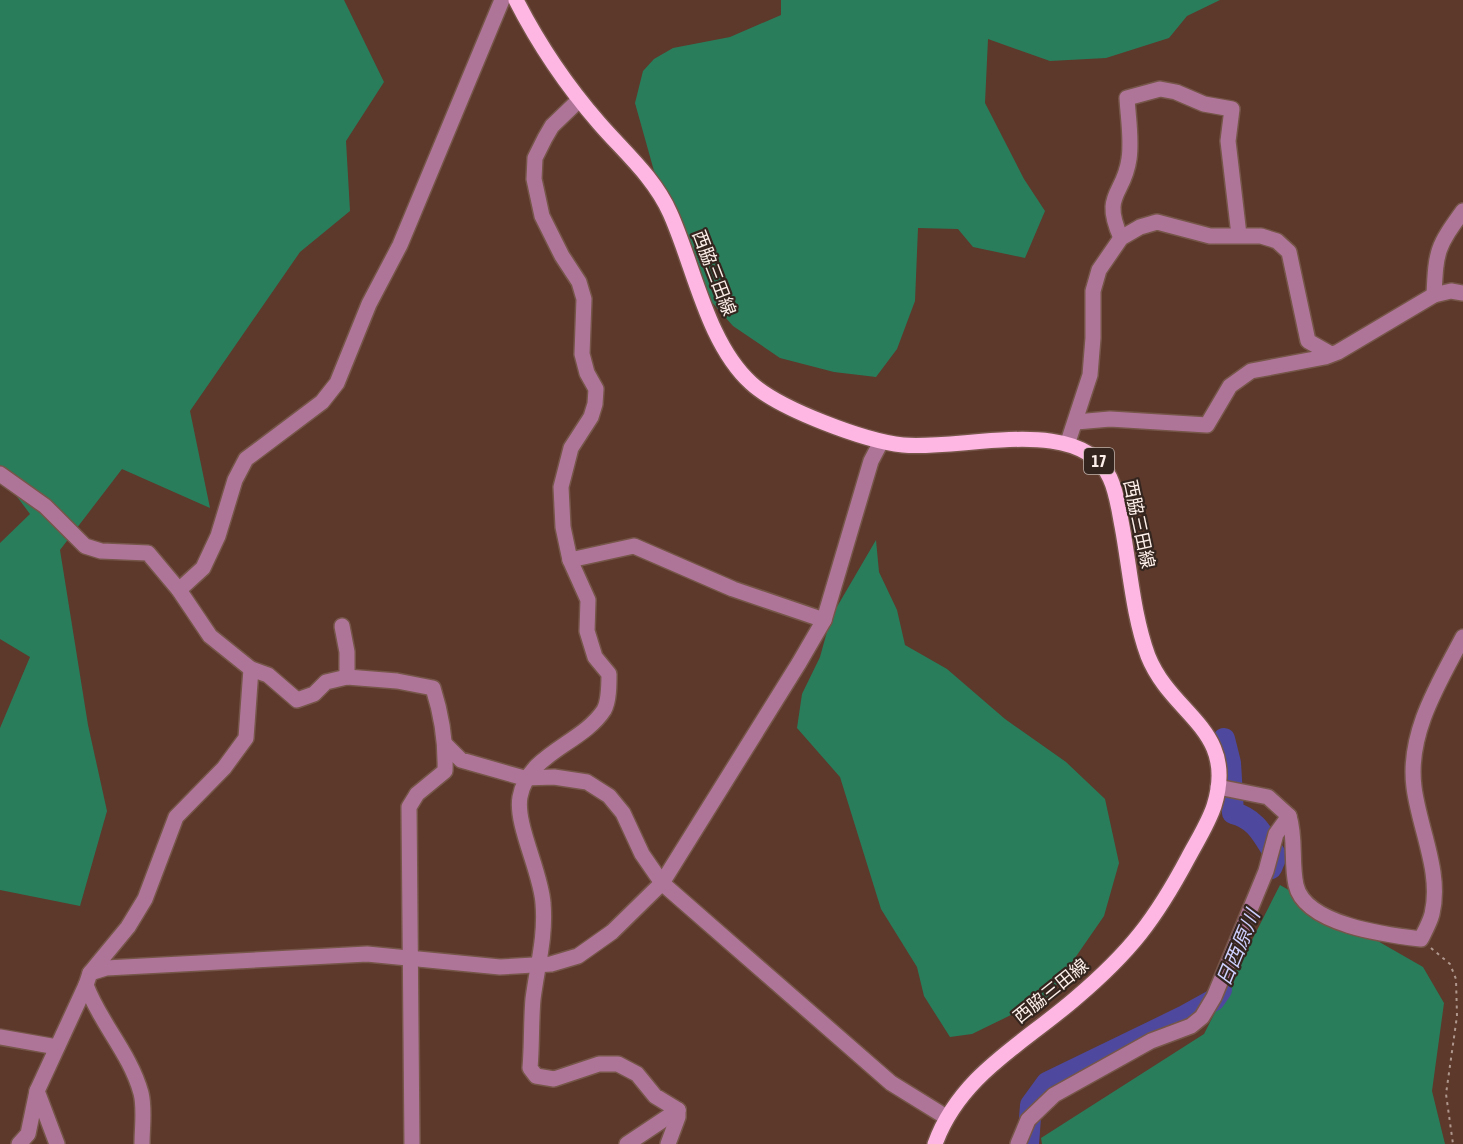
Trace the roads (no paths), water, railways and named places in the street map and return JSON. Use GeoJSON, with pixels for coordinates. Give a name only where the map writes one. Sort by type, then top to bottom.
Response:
{"type":"FeatureCollection","features":[{"type":"Feature","properties":{"kind":"main road","name":"西脇三田線"},"geometry":{"type":"LineString","coordinates":[[516,0],[536,38],[579,100],[656,187],[670,212],[714,327],[739,372],[754,386],[775,399],[843,429],[881,442],[929,447],[1043,439],[1068,442],[1083,448],[1100,461],[1110,479],[1119,508],[1141,631],[1150,659],[1162,682],[1208,734],[1215,747],[1219,766],[1218,787],[1213,808],[1163,904],[1143,933],[1076,999],[976,1078],[946,1117],[935,1144]]}},
{"type":"Feature","properties":{"kind":"street"},"geometry":{"type":"LineString","coordinates":[[179,590],[203,568],[218,536],[235,480],[246,459],[322,402],[337,383],[369,304],[400,245],[501,0]]}},
{"type":"Feature","properties":{"kind":"street"},"geometry":{"type":"LineString","coordinates":[[1121,238],[1114,222],[1112,207],[1119,182],[1127,171],[1130,155],[1126,98],[1160,89],[1176,92],[1204,104],[1232,109],[1228,141],[1239,236]]}},
{"type":"Feature","properties":{"kind":"street"},"geometry":{"type":"LineString","coordinates":[[579,100],[552,126],[544,138],[535,158],[534,180],[542,216],[562,256],[579,282],[584,299],[582,354],[587,373],[596,389],[591,417],[572,448],[561,487],[563,527],[570,560],[588,600],[587,631],[596,657],[609,674],[604,710],[524,778],[519,800],[525,839],[537,866],[543,903],[543,944],[534,999],[530,1068],[536,1076],[554,1079],[599,1064],[618,1064],[637,1074],[655,1096],[678,1110]]}},
{"type":"Feature","properties":{"kind":"street"},"geometry":{"type":"LineString","coordinates":[[1434,295],[1436,255],[1443,238],[1463,211]]}},
{"type":"Feature","properties":{"kind":"street"},"geometry":{"type":"LineString","coordinates":[[1068,442],[1090,375],[1093,338],[1092,291],[1099,270],[1121,238],[1140,227],[1157,222],[1210,236],[1239,236],[1277,241],[1289,252],[1308,340],[1331,354]]}},
{"type":"Feature","properties":{"kind":"street"},"geometry":{"type":"LineString","coordinates":[[1076,422],[1110,419],[1207,425],[1230,386],[1251,371],[1331,354],[1434,295],[1451,291],[1463,293]]}},
{"type":"Feature","properties":{"kind":"street"},"geometry":{"type":"LineString","coordinates":[[88,979],[106,968],[367,954],[500,967],[540,965],[578,956],[612,932],[662,883],[825,620],[871,461],[881,442]]}},
{"type":"Feature","properties":{"kind":"street"},"geometry":{"type":"LineString","coordinates":[[0,474],[45,506],[85,546],[101,551],[148,553],[179,590],[210,636],[251,669],[268,675],[297,700],[314,694],[326,682],[347,677],[397,681],[433,688],[442,716],[446,745],[445,771],[417,794],[409,807],[412,1144]]}},
{"type":"Feature","properties":{"kind":"street"},"geometry":{"type":"LineString","coordinates":[[570,560],[634,546],[733,589],[825,620]]}},
{"type":"Feature","properties":{"kind":"street"},"geometry":{"type":"LineString","coordinates":[[342,626],[347,652],[347,677]]}},
{"type":"Feature","properties":{"kind":"street"},"geometry":{"type":"LineString","coordinates":[[1218,787],[1268,797],[1289,816],[1296,885],[1303,902],[1318,914],[1371,931],[1421,939],[1432,913],[1433,874],[1413,786],[1414,754],[1426,707],[1463,637]]}},
{"type":"Feature","properties":{"kind":"street"},"geometry":{"type":"LineString","coordinates":[[19,1144],[28,1134],[37,1091],[88,979],[128,927],[145,899],[176,817],[224,768],[246,738],[251,669]]}},
{"type":"Feature","properties":{"kind":"street"},"geometry":{"type":"LineString","coordinates":[[446,745],[460,760],[524,778],[554,777],[587,782],[609,796],[623,813],[642,854],[662,883],[891,1083],[946,1117]]}},
{"type":"Feature","properties":{"kind":"street"},"geometry":{"type":"LineString","coordinates":[[1018,1144],[1028,1120],[1054,1095],[1151,1041],[1191,1026],[1202,1017],[1214,997],[1266,871],[1276,834],[1289,816]]}},
{"type":"Feature","properties":{"kind":"street"},"geometry":{"type":"LineString","coordinates":[[88,979],[95,1009],[135,1075],[141,1094],[142,1144]]}},
{"type":"Feature","properties":{"kind":"street"},"geometry":{"type":"LineString","coordinates":[[0,1037],[57,1047]]}},
{"type":"Feature","properties":{"kind":"street"},"geometry":{"type":"LineString","coordinates":[[37,1091],[57,1144]]}},
{"type":"Feature","properties":{"kind":"street"},"geometry":{"type":"LineString","coordinates":[[627,1144],[678,1110]]}},
{"type":"Feature","properties":{"kind":"street"},"geometry":{"type":"LineString","coordinates":[[668,1144],[678,1117],[678,1110]]}},
{"type":"Feature","properties":{"kind":"waterway","name":"日西原川"},"geometry":{"type":"LineString","coordinates":[[1224,739],[1230,763],[1233,813],[1248,819],[1263,835],[1276,856],[1271,868]]}},
{"type":"Feature","properties":{"kind":"waterway","name":"日西原川"},"geometry":{"type":"LineString","coordinates":[[1028,1144],[1031,1105],[1047,1083],[1185,1016],[1214,1000],[1221,990]]}}]}
